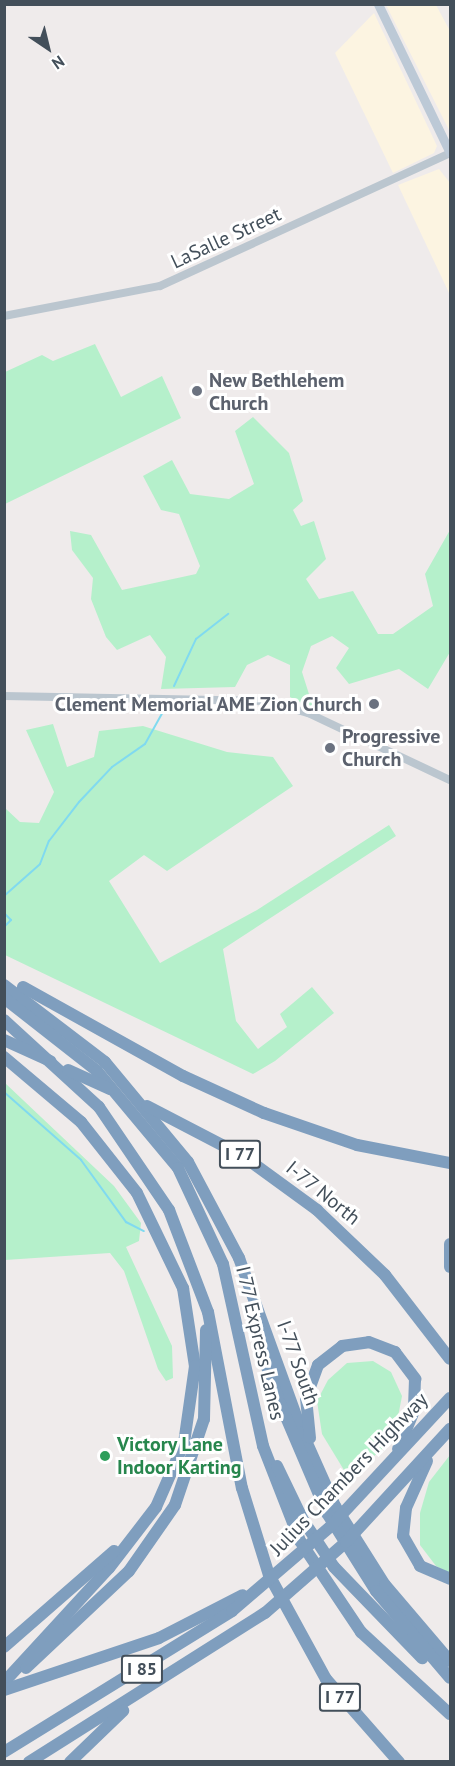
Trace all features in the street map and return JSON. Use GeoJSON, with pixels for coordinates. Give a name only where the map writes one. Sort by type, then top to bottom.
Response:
{"type":"FeatureCollection","features":[{"type":"Feature","properties":{"kind":"highway","name":"I-77 South"},"geometry":{"type":"LineString","coordinates":[[4,983],[98,1056],[177,1146],[226,1229],[312,1457],[324,1496],[362,1561],[450,1661]]}},
{"type":"Feature","properties":{"kind":"highway"},"geometry":{"type":"LineString","coordinates":[[4,983],[280,1120],[357,1145],[450,1163]]}},
{"type":"Feature","properties":{"kind":"highway","name":"I 77 Express Lanes"},"geometry":{"type":"LineString","coordinates":[[4,998],[61,1039],[154,1136],[193,1194],[218,1250],[268,1462],[329,1590],[387,1660],[450,1714]]}},
{"type":"Feature","properties":{"kind":"highway","name":"I 77"},"geometry":{"type":"LineString","coordinates":[[4,1020],[99,1107],[153,1183],[194,1269],[262,1558],[291,1623],[337,1693],[399,1761]]}},
{"type":"Feature","properties":{"kind":"highway","name":"I-77 North"},"geometry":{"type":"LineString","coordinates":[[4,1040],[190,1126],[280,1182],[370,1259],[450,1359]]}},
{"type":"Feature","properties":{"kind":"highway"},"geometry":{"type":"LineString","coordinates":[[4,1058],[60,1101],[111,1156],[148,1211],[178,1273],[192,1328],[195,1378],[188,1430],[169,1482],[129,1544],[4,1686]]}},
{"type":"Feature","properties":{"kind":"highway"},"geometry":{"type":"LineString","coordinates":[[450,1244],[450,1267]]}},
{"type":"Feature","properties":{"kind":"highway"},"geometry":{"type":"LineString","coordinates":[[4,1686],[129,1571],[181,1492],[200,1436],[208,1378],[194,1269]]}},
{"type":"Feature","properties":{"kind":"highway"},"geometry":{"type":"LineString","coordinates":[[264,1331],[260,1348],[324,1496]]}},
{"type":"Feature","properties":{"kind":"highway"},"geometry":{"type":"LineString","coordinates":[[312,1457],[306,1398],[314,1372],[336,1349],[362,1342],[395,1352],[416,1385],[414,1411],[392,1461]]}},
{"type":"Feature","properties":{"kind":"highway","name":"Julius Chambers Highway"},"geometry":{"type":"LineString","coordinates":[[4,1752],[205,1630],[273,1578],[392,1461],[450,1398]]}},
{"type":"Feature","properties":{"kind":"highway","name":"I 85"},"geometry":{"type":"LineString","coordinates":[[29,1761],[245,1628],[306,1580],[450,1429]]}},
{"type":"Feature","properties":{"kind":"highway"},"geometry":{"type":"LineString","coordinates":[[436,1445],[408,1500],[403,1530],[420,1566],[450,1579]]}},
{"type":"Feature","properties":{"kind":"highway"},"geometry":{"type":"LineString","coordinates":[[4,1647],[107,1558],[169,1482]]}},
{"type":"Feature","properties":{"kind":"highway"},"geometry":{"type":"LineString","coordinates":[[298,1524],[343,1578],[450,1680]]}},
{"type":"Feature","properties":{"kind":"highway"},"geometry":{"type":"LineString","coordinates":[[362,1561],[450,1680]]}},
{"type":"Feature","properties":{"kind":"highway"},"geometry":{"type":"LineString","coordinates":[[4,1686],[36,1680],[159,1638],[273,1578]]}},
{"type":"Feature","properties":{"kind":"highway"},"geometry":{"type":"LineString","coordinates":[[70,1761],[147,1690]]}},
{"type":"Feature","properties":{"kind":"main road"},"geometry":{"type":"LineString","coordinates":[[378,4],[450,153]]}},
{"type":"Feature","properties":{"kind":"street","name":"LaSalle Street"},"geometry":{"type":"LineString","coordinates":[[4,316],[118,298],[166,284],[450,153]]}},
{"type":"Feature","properties":{"kind":"street"},"geometry":{"type":"LineString","coordinates":[[4,696],[266,701],[308,713],[450,780]]}},
{"type":"Feature","properties":{"kind":"shaded area"},"geometry":{"type":"Polygon","coordinates":[[[386,5],[436,5],[450,31],[450,132],[386,5]]]}},
{"type":"Feature","properties":{"kind":"shaded area"},"geometry":{"type":"Polygon","coordinates":[[[374,13],[437,146],[434,153],[393,173],[335,53],[374,13]]]}},
{"type":"Feature","properties":{"kind":"shaded area"},"geometry":{"type":"Polygon","coordinates":[[[439,169],[450,183],[450,295],[398,185],[439,169]]]}},
{"type":"Feature","properties":{"kind":"green space"},"geometry":{"type":"Polygon","coordinates":[[[95,344],[121,397],[162,376],[181,418],[5,504],[5,372],[42,355],[53,361],[95,344]]]}},
{"type":"Feature","properties":{"kind":"green space"},"geometry":{"type":"Polygon","coordinates":[[[253,417],[289,453],[303,501],[293,510],[301,526],[314,521],[326,559],[306,579],[319,599],[353,591],[378,634],[393,634],[433,606],[425,574],[450,530],[450,652],[428,689],[399,669],[349,684],[336,668],[349,648],[332,636],[311,646],[302,672],[314,710],[290,697],[290,665],[268,655],[247,665],[235,687],[161,689],[166,657],[150,635],[117,650],[106,637],[91,599],[93,578],[72,550],[70,531],[91,535],[122,590],[196,574],[200,566],[179,514],[161,510],[143,476],[172,460],[190,494],[229,499],[254,484],[235,431],[253,417]]]}},
{"type":"Feature","properties":{"kind":"green space"},"geometry":{"type":"Polygon","coordinates":[[[53,724],[67,767],[94,757],[99,731],[143,726],[227,752],[273,757],[293,786],[167,871],[144,855],[109,881],[160,963],[257,910],[389,825],[396,836],[223,949],[236,1021],[258,1049],[287,1027],[280,1014],[312,987],[334,1013],[275,1061],[253,1074],[5,955],[5,808],[20,822],[39,823],[54,792],[26,730],[53,724]]]}},
{"type":"Feature","properties":{"kind":"green space"},"geometry":{"type":"Polygon","coordinates":[[[5,1083],[114,1186],[141,1223],[139,1241],[126,1247],[172,1346],[173,1378],[166,1381],[158,1369],[124,1271],[110,1253],[5,1260],[5,1083]]]}},
{"type":"Feature","properties":{"kind":"green space"},"geometry":{"type":"Polygon","coordinates":[[[373,1361],[391,1372],[402,1396],[396,1427],[381,1451],[347,1475],[322,1434],[317,1401],[328,1380],[347,1363],[373,1361]]]}},
{"type":"Feature","properties":{"kind":"green space"},"geometry":{"type":"Polygon","coordinates":[[[450,1455],[450,1573],[436,1566],[420,1545],[420,1513],[429,1482],[450,1455]]]}},
{"type":"Feature","properties":{"kind":"waterway"},"geometry":{"type":"LineString","coordinates":[[89,4],[98,4]]}},
{"type":"Feature","properties":{"kind":"waterway"},"geometry":{"type":"LineString","coordinates":[[174,686],[196,639],[228,614]]}},
{"type":"Feature","properties":{"kind":"waterway"},"geometry":{"type":"LineString","coordinates":[[4,896],[40,864],[49,841],[79,802],[112,767],[145,744],[165,708]]}},
{"type":"Feature","properties":{"kind":"waterway"},"geometry":{"type":"LineString","coordinates":[[4,913],[11,920],[4,927]]}},
{"type":"Feature","properties":{"kind":"waterway"},"geometry":{"type":"LineString","coordinates":[[4,1092],[81,1160],[126,1222],[144,1231]]}},
{"type":"Feature","properties":{"kind":"place","name":"New Bethlehem Church"},"geometry":{"type":"Point","coordinates":[197,391]}},
{"type":"Feature","properties":{"kind":"place","name":"Clement Memorial AME Zion Church"},"geometry":{"type":"Point","coordinates":[374,704]}},
{"type":"Feature","properties":{"kind":"place","name":"Progressive Church"},"geometry":{"type":"Point","coordinates":[330,748]}},
{"type":"Feature","properties":{"kind":"place","name":"Victory Lane Indoor Karting"},"geometry":{"type":"Point","coordinates":[105,1456]}}]}
